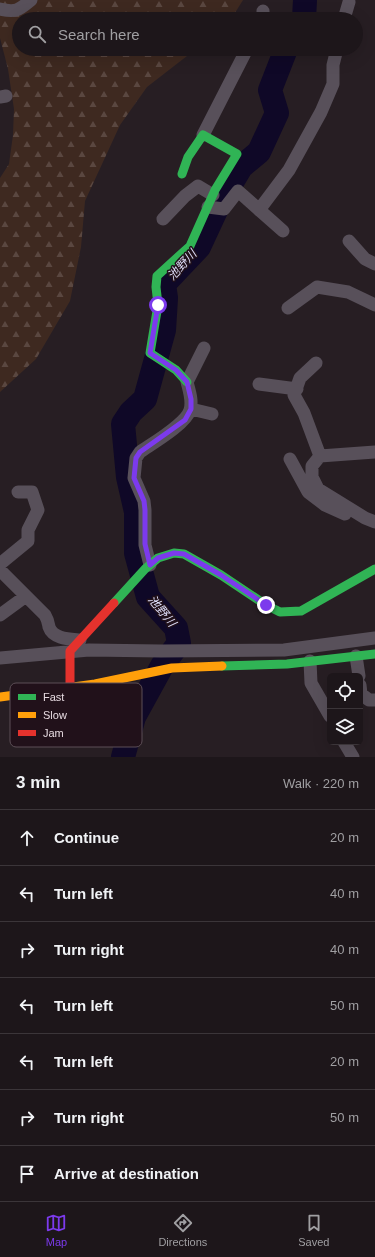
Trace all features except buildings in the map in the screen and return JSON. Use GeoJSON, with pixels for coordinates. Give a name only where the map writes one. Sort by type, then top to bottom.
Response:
{"type":"FeatureCollection","features":[{"type":"Feature","properties":{"kind":"street"},"geometry":{"type":"LineString","coordinates":[[0,9],[9,11],[19,10],[31,0]]}},
{"type":"Feature","properties":{"kind":"street"},"geometry":{"type":"LineString","coordinates":[[346,12],[349,2]]}},
{"type":"Feature","properties":{"kind":"street"},"geometry":{"type":"LineString","coordinates":[[182,174],[188,157],[203,135],[243,56]]}},
{"type":"Feature","properties":{"kind":"street"},"geometry":{"type":"LineString","coordinates":[[259,210],[289,170],[321,112],[333,84],[332,65],[335,56]]}},
{"type":"Feature","properties":{"kind":"street"},"geometry":{"type":"LineString","coordinates":[[148,567],[145,544],[144,501],[134,478],[136,458],[140,452],[185,420],[191,409],[191,399],[187,382],[176,370],[150,353],[158,305],[156,286],[157,276],[190,246],[213,195],[237,154],[203,135]]}},
{"type":"Feature","properties":{"kind":"street"},"geometry":{"type":"LineString","coordinates":[[163,219],[185,196],[198,186],[213,195]]}},
{"type":"Feature","properties":{"kind":"street"},"geometry":{"type":"LineString","coordinates":[[208,207],[224,209],[238,191],[283,231]]}},
{"type":"Feature","properties":{"kind":"street"},"geometry":{"type":"LineString","coordinates":[[349,240],[365,258],[375,264]]}},
{"type":"Feature","properties":{"kind":"street"},"geometry":{"type":"LineString","coordinates":[[288,308],[317,286],[348,292],[375,305]]}},
{"type":"Feature","properties":{"kind":"street"},"geometry":{"type":"LineString","coordinates":[[187,382],[204,348]]}},
{"type":"Feature","properties":{"kind":"street"},"geometry":{"type":"LineString","coordinates":[[316,363],[300,378],[294,395],[304,413],[320,456]]}},
{"type":"Feature","properties":{"kind":"street"},"geometry":{"type":"LineString","coordinates":[[259,384],[297,389]]}},
{"type":"Feature","properties":{"kind":"street"},"geometry":{"type":"LineString","coordinates":[[191,409],[212,414]]}},
{"type":"Feature","properties":{"kind":"street"},"geometry":{"type":"LineString","coordinates":[[375,452],[320,456],[312,466],[312,477],[318,489],[375,522]]}},
{"type":"Feature","properties":{"kind":"street"},"geometry":{"type":"LineString","coordinates":[[290,459],[308,492],[325,505],[345,514],[349,508]]}},
{"type":"Feature","properties":{"kind":"street"},"geometry":{"type":"LineString","coordinates":[[0,564],[28,541],[28,530],[38,510],[32,492],[18,492]]}},
{"type":"Feature","properties":{"kind":"street"},"geometry":{"type":"LineString","coordinates":[[70,683],[70,652],[138,577],[158,558],[174,553],[184,554],[221,575],[266,605],[280,612],[301,611],[375,568]]}},
{"type":"Feature","properties":{"kind":"street"},"geometry":{"type":"LineString","coordinates":[[0,570],[49,620],[53,633],[59,637],[80,640]]}},
{"type":"Feature","properties":{"kind":"street"},"geometry":{"type":"LineString","coordinates":[[0,614],[26,596]]}},
{"type":"Feature","properties":{"kind":"street"},"geometry":{"type":"LineString","coordinates":[[0,658],[89,650],[184,652],[284,650],[375,638]]}},
{"type":"Feature","properties":{"kind":"street"},"geometry":{"type":"LineString","coordinates":[[95,683],[144,675],[172,668],[287,664],[375,654]]}},
{"type":"Feature","properties":{"kind":"street"},"geometry":{"type":"LineString","coordinates":[[356,656],[359,673]]}},
{"type":"Feature","properties":{"kind":"street"},"geometry":{"type":"LineString","coordinates":[[310,661],[311,683],[327,711]]}},
{"type":"Feature","properties":{"kind":"street"},"geometry":{"type":"LineString","coordinates":[[0,697],[10,696]]}},
{"type":"Feature","properties":{"kind":"street"},"geometry":{"type":"LineString","coordinates":[[363,696],[369,700],[375,700]]}},
{"type":"Feature","properties":{"kind":"street"},"geometry":{"type":"LineString","coordinates":[[346,745],[353,757]]}},
{"type":"Feature","properties":{"kind":"green space"},"geometry":{"type":"Polygon","coordinates":[[[0,0],[243,0],[236,12],[12,12],[12,56],[187,56],[147,87],[120,125],[85,201],[81,247],[70,301],[36,359],[0,392],[0,178],[9,164],[13,135],[14,109],[8,69],[0,38],[0,0]]]}},
{"type":"Feature","properties":{"kind":"waterway","name":"池野川"},"geometry":{"type":"LineString","coordinates":[[304,12],[305,0]]}},
{"type":"Feature","properties":{"kind":"waterway","name":"池野川"},"geometry":{"type":"LineString","coordinates":[[142,702],[162,666],[179,643],[176,628],[148,597],[136,553],[136,512],[128,477],[123,424],[131,412],[145,399],[164,330],[166,298],[164,284],[199,247],[219,204],[241,167],[259,152],[277,113],[270,90],[283,56]]}},
{"type":"Feature","properties":{"kind":"waterway","name":"池野川"},"geometry":{"type":"LineString","coordinates":[[123,757],[126,747]]}},
{"type":"Feature","properties":{"kind":"traffic: fast"},"geometry":{"type":"LineString","coordinates":[[182,174],[188,157],[203,135],[237,154],[215,190],[190,246],[157,276],[156,287],[158,305],[150,353],[176,370],[187,382]]}},
{"type":"Feature","properties":{"kind":"traffic: fast"},"geometry":{"type":"LineString","coordinates":[[114,603],[145,569],[158,558],[174,553],[184,554],[221,575],[266,605],[280,612],[301,611],[375,569]]}},
{"type":"Feature","properties":{"kind":"traffic: fast"},"geometry":{"type":"LineString","coordinates":[[222,666],[287,664],[375,654]]}},
{"type":"Feature","properties":{"kind":"traffic: slow"},"geometry":{"type":"LineString","coordinates":[[100,683],[172,668],[222,666]]}},
{"type":"Feature","properties":{"kind":"traffic: slow"},"geometry":{"type":"LineString","coordinates":[[0,697],[10,696]]}},
{"type":"Feature","properties":{"kind":"traffic: jam"},"geometry":{"type":"LineString","coordinates":[[70,683],[70,651],[114,603]]}},
{"type":"Feature","properties":{"kind":"route"},"geometry":{"type":"LineString","coordinates":[[158,305],[150,353],[176,370],[187,382],[191,399],[191,409],[185,420],[140,452],[136,458],[134,478],[144,501],[145,544],[150,565],[158,558],[174,553],[184,554],[221,575],[266,605]]}}]}
